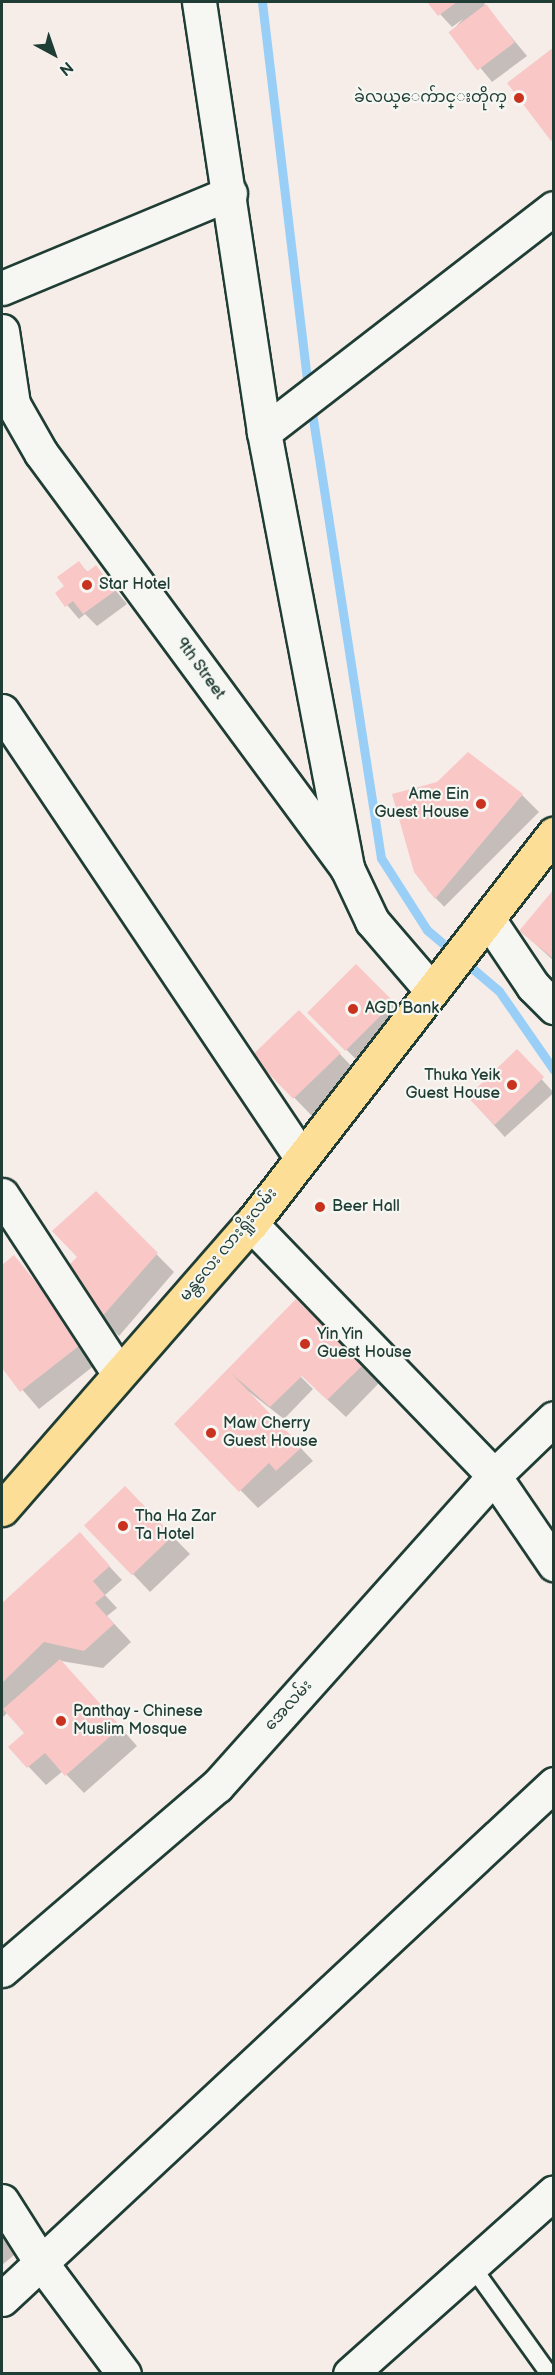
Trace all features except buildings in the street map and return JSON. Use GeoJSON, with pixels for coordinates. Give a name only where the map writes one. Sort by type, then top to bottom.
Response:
{"type":"FeatureCollection","features":[{"type":"Feature","properties":{"kind":"highway","name":"မန္တလေး လားရှိုးလမ်း"},"geometry":{"type":"LineString","coordinates":[[2,1509],[118,1372],[251,1224],[554,834]]}},
{"type":"Feature","properties":{"kind":"street"},"geometry":{"type":"LineString","coordinates":[[199,2],[230,193],[264,432],[347,868]]}},
{"type":"Feature","properties":{"kind":"street"},"geometry":{"type":"LineString","coordinates":[[2,288],[230,193]]}},
{"type":"Feature","properties":{"kind":"street"},"geometry":{"type":"LineString","coordinates":[[264,432],[554,208]]}},
{"type":"Feature","properties":{"kind":"street","name":"9th Street"},"geometry":{"type":"LineString","coordinates":[[2,331],[14,404],[41,453],[347,868],[372,921],[440,981]]}},
{"type":"Feature","properties":{"kind":"street"},"geometry":{"type":"LineString","coordinates":[[2,711],[301,1157]]}},
{"type":"Feature","properties":{"kind":"street"},"geometry":{"type":"LineString","coordinates":[[479,930],[554,1007]]}},
{"type":"Feature","properties":{"kind":"street"},"geometry":{"type":"LineString","coordinates":[[2,1196],[118,1372]]}},
{"type":"Feature","properties":{"kind":"street"},"geometry":{"type":"LineString","coordinates":[[251,1224],[494,1476],[554,1564]]}},
{"type":"Feature","properties":{"kind":"street","name":"အေလမ်း"},"geometry":{"type":"LineString","coordinates":[[2,1970],[218,1786],[494,1476],[554,1418]]}},
{"type":"Feature","properties":{"kind":"street"},"geometry":{"type":"LineString","coordinates":[[2,2300],[554,1784]]}},
{"type":"Feature","properties":{"kind":"street"},"geometry":{"type":"LineString","coordinates":[[350,2373],[554,2192]]}},
{"type":"Feature","properties":{"kind":"street"},"geometry":{"type":"LineString","coordinates":[[2,2201],[42,2264],[124,2373]]}},
{"type":"Feature","properties":{"kind":"lane"},"geometry":{"type":"LineString","coordinates":[[471,2265],[549,2373]]}},
{"type":"Feature","properties":{"kind":"waterway"},"geometry":{"type":"LineString","coordinates":[[262,2],[308,389]]}},
{"type":"Feature","properties":{"kind":"waterway"},"geometry":{"type":"LineString","coordinates":[[311,406],[381,858],[427,930],[499,991],[554,1070]]}},
{"type":"Feature","properties":{"kind":"place","name":"ခဲလယ္ေက်ာင္းတိုက္"},"geometry":{"type":"Point","coordinates":[519,98]}},
{"type":"Feature","properties":{"kind":"place","name":"Star Hotel"},"geometry":{"type":"Point","coordinates":[87,585]}},
{"type":"Feature","properties":{"kind":"place","name":"Ame Ein Guest House"},"geometry":{"type":"Point","coordinates":[481,804]}},
{"type":"Feature","properties":{"kind":"place","name":"AGD Bank"},"geometry":{"type":"Point","coordinates":[353,1009]}},
{"type":"Feature","properties":{"kind":"place","name":"Thuka Yeik Guest House"},"geometry":{"type":"Point","coordinates":[512,1085]}},
{"type":"Feature","properties":{"kind":"place","name":"Beer Hall"},"geometry":{"type":"Point","coordinates":[320,1207]}},
{"type":"Feature","properties":{"kind":"place","name":"Yin Yin Guest House"},"geometry":{"type":"Point","coordinates":[305,1344]}},
{"type":"Feature","properties":{"kind":"place","name":"Maw Cherry Guest House"},"geometry":{"type":"Point","coordinates":[211,1433]}},
{"type":"Feature","properties":{"kind":"place","name":"Tha Ha Zar Ta Hotel"},"geometry":{"type":"Point","coordinates":[123,1526]}},
{"type":"Feature","properties":{"kind":"place","name":"Panthay - Chinese Muslim Mosque"},"geometry":{"type":"Point","coordinates":[61,1721]}}]}
